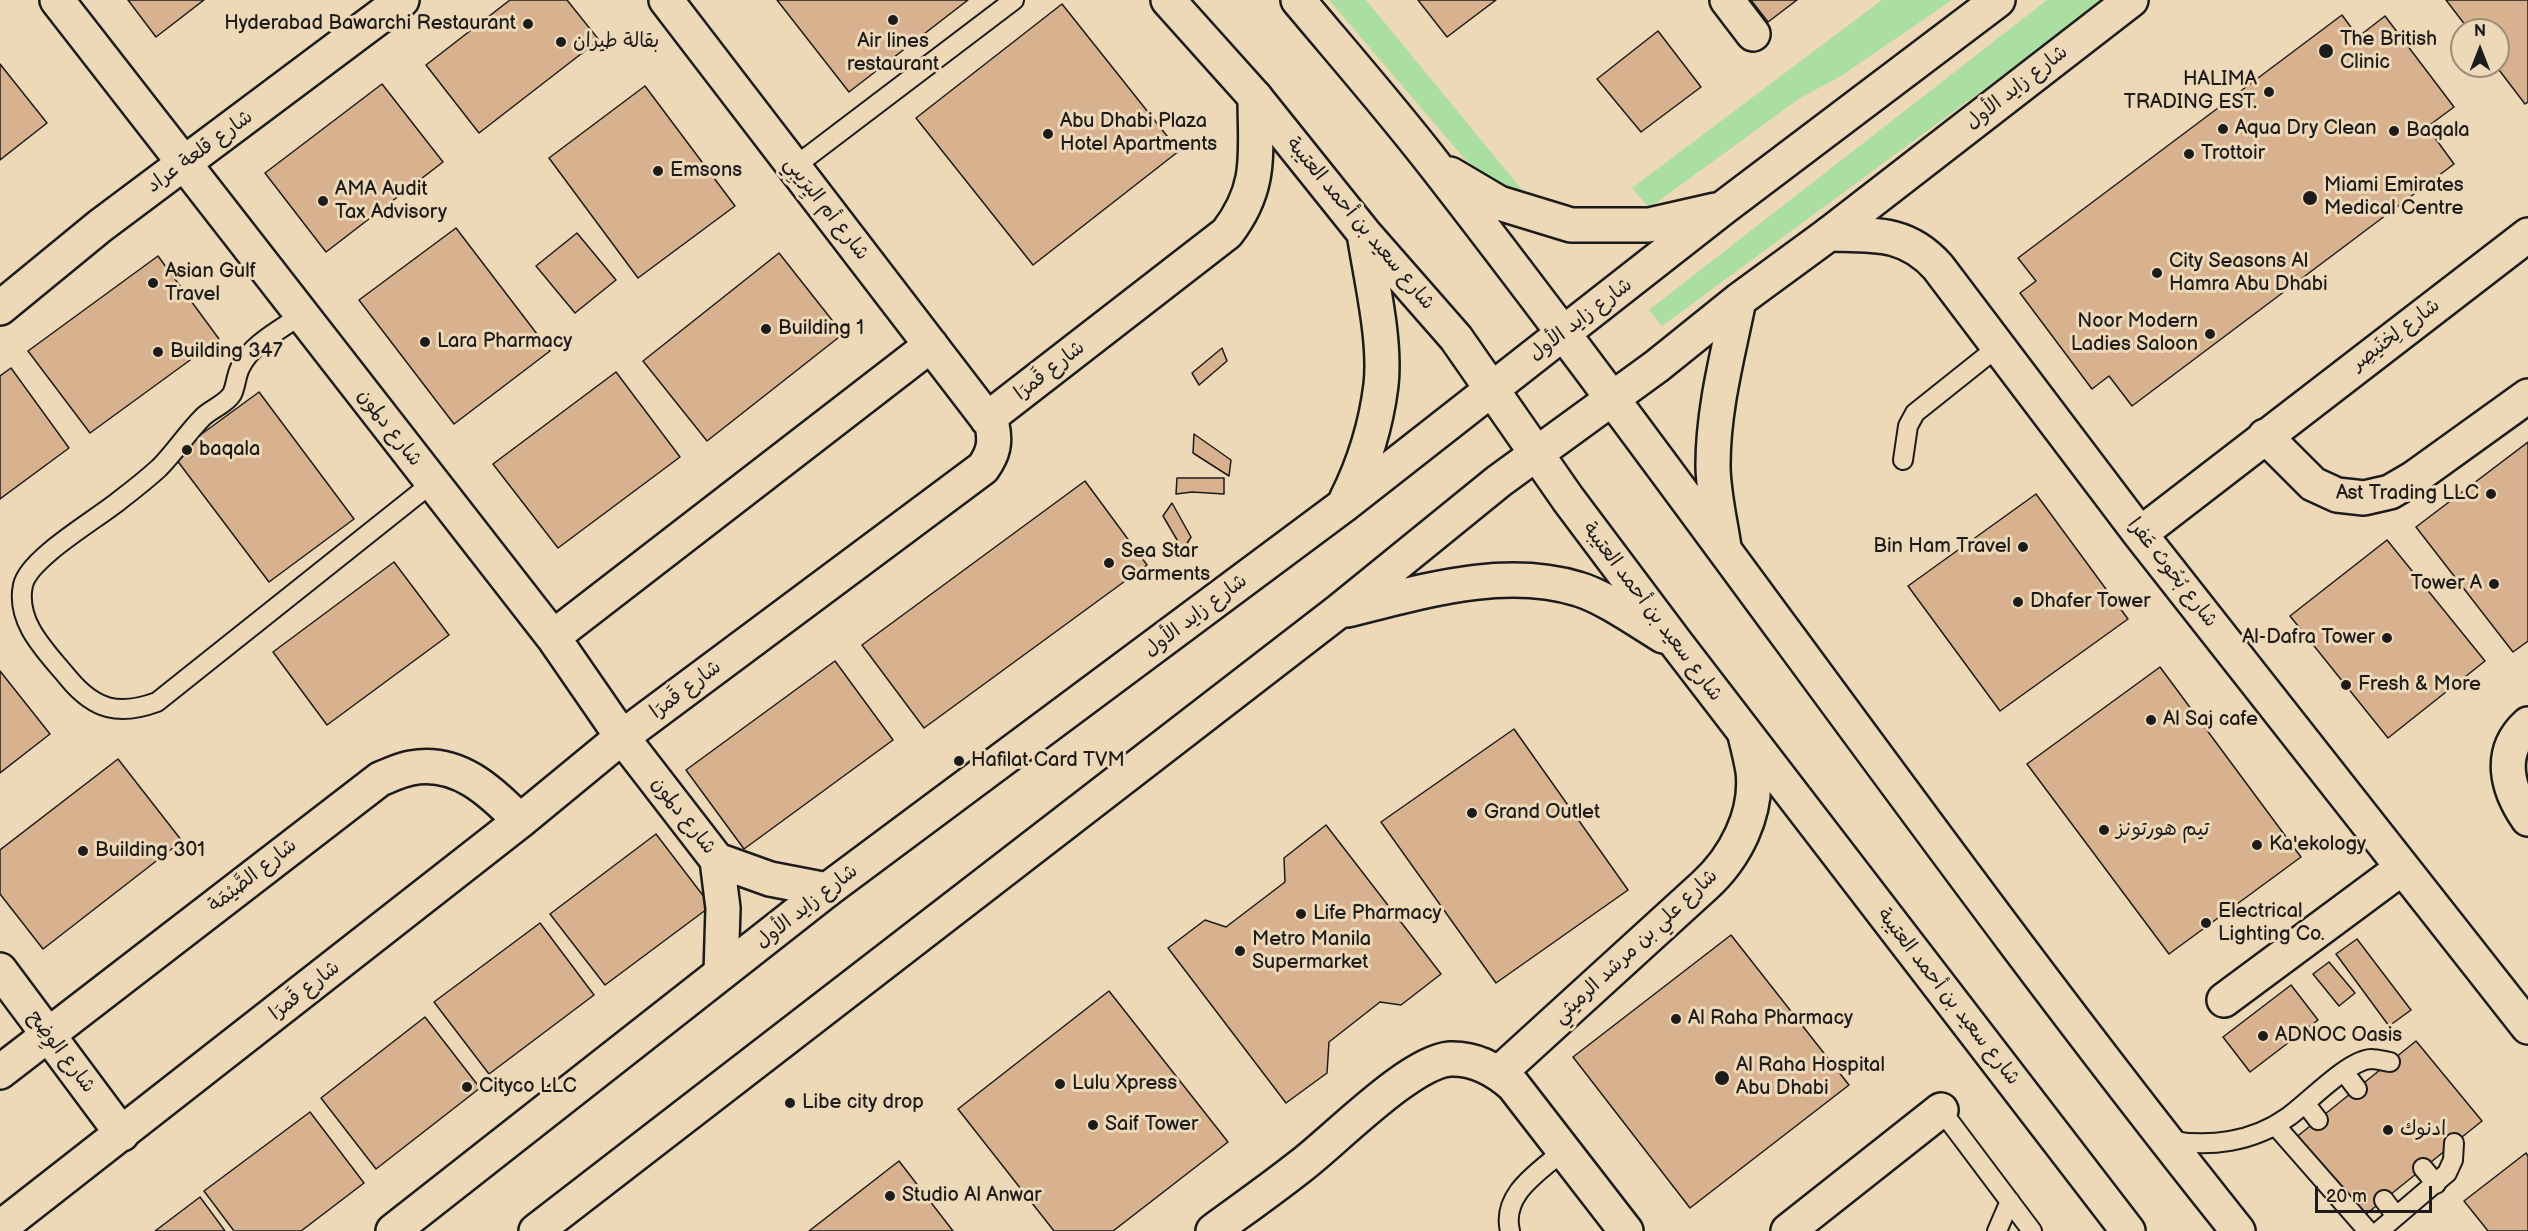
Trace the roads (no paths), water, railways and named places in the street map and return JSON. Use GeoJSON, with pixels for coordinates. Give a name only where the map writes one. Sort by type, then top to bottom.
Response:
{"type":"FeatureCollection","features":[{"type":"Feature","properties":{"kind":"street","name":"شارع دلمون"},"geometry":{"type":"LineString","coordinates":[[57,0],[553,637],[622,737],[717,860],[723,908],[721,973]]}},
{"type":"Feature","properties":{"kind":"street","name":"شارع قلعة عراد"},"geometry":{"type":"LineString","coordinates":[[0,308],[100,226],[402,0]]}},
{"type":"Feature","properties":{"kind":"street","name":"شارع أم اليِرَيبِي"},"geometry":{"type":"LineString","coordinates":[[666,0],[987,419]]}},
{"type":"Feature","properties":{"kind":"street","name":"شارع سعيد بن أحمد العتيبة"},"geometry":{"type":"LineString","coordinates":[[1168,0],[1254,97],[1364,233],[1437,314],[1492,388],[1536,453],[1745,735],[2128,1231]]}},
{"type":"Feature","properties":{"kind":"street"},"geometry":{"type":"LineString","coordinates":[[1298,0],[1435,165],[1564,333],[2165,1140],[2238,1231]]}},
{"type":"Feature","properties":{"kind":"street"},"geometry":{"type":"LineString","coordinates":[[1727,0],[1753,34]]}},
{"type":"Feature","properties":{"kind":"street","name":"شارع زايد الأول"},"geometry":{"type":"LineString","coordinates":[[536,1231],[1339,612],[1499,481],[1613,398],[1739,300],[1829,234],[2131,0]]}},
{"type":"Feature","properties":{"kind":"street","name":"شارع زايد الأول"},"geometry":{"type":"LineString","coordinates":[[393,1231],[827,890],[1344,505],[1723,208],[1992,3]]}},
{"type":"Feature","properties":{"kind":"street","name":"شارع قَمرَا"},"geometry":{"type":"LineString","coordinates":[[0,1228],[520,822],[622,737],[983,468],[994,448],[992,425],[987,419],[1227,233],[1241,214],[1251,192],[1255,169],[1254,97]]}},
{"type":"Feature","properties":{"kind":"street"},"geometry":{"type":"LineString","coordinates":[[1435,165],[1499,203],[1571,225],[1649,225],[1723,208]]}},
{"type":"Feature","properties":{"kind":"street"},"geometry":{"type":"LineString","coordinates":[[1344,505],[1365,459],[1381,384],[1378,330],[1364,233]]}},
{"type":"Feature","properties":{"kind":"street","name":"شارع بُحُوث عَفرا"},"geometry":{"type":"LineString","coordinates":[[1829,234],[1877,235],[1906,242],[1919,249],[1938,267],[2140,534],[2528,1027]]}},
{"type":"Feature","properties":{"kind":"street","name":"شارع لِخنَيصِر"},"geometry":{"type":"LineString","coordinates":[[2140,534],[2528,235]]}},
{"type":"Feature","properties":{"kind":"street"},"geometry":{"type":"LineString","coordinates":[[1725,552],[1714,486],[1714,440],[1723,371],[1739,300]]}},
{"type":"Feature","properties":{"kind":"street"},"geometry":{"type":"LineString","coordinates":[[553,637],[931,345]]}},
{"type":"Feature","properties":{"kind":"street"},"geometry":{"type":"LineString","coordinates":[[2265,436],[2313,484],[2337,495],[2364,498],[2390,492],[2406,483],[2528,396]]}},
{"type":"Feature","properties":{"kind":"street"},"geometry":{"type":"LineString","coordinates":[[1339,612],[1438,588],[1528,580],[1580,589],[1676,643]]}},
{"type":"Feature","properties":{"kind":"street"},"geometry":{"type":"LineString","coordinates":[[2528,724],[2521,731],[2510,752],[2508,776],[2514,798],[2528,819]]}},
{"type":"Feature","properties":{"kind":"street","name":"شارع علي بن مرشد الرميثي"},"geometry":{"type":"LineString","coordinates":[[1499,1073],[1704,886],[1727,862],[1736,849],[1750,812],[1753,773],[1745,735]]}},
{"type":"Feature","properties":{"kind":"street","name":"شارع الصَّيْمَة"},"geometry":{"type":"LineString","coordinates":[[0,1072],[380,779],[412,768],[447,769],[478,782],[520,822]]}},
{"type":"Feature","properties":{"kind":"street","name":"شارع دلمون"},"geometry":{"type":"LineString","coordinates":[[717,860],[771,879],[827,890]]}},
{"type":"Feature","properties":{"kind":"street"},"geometry":{"type":"LineString","coordinates":[[2224,1000],[2402,868]]}},
{"type":"Feature","properties":{"kind":"street","name":"شارع الوِضِح"},"geometry":{"type":"LineString","coordinates":[[0,970],[122,1134]]}},
{"type":"Feature","properties":{"kind":"street"},"geometry":{"type":"LineString","coordinates":[[1213,1231],[1303,1164],[1409,1076],[1449,1059],[1467,1060],[1484,1065],[1499,1073],[1512,1085],[1626,1231]]}},
{"type":"Feature","properties":{"kind":"street"},"geometry":{"type":"LineString","coordinates":[[1788,1231],[1941,1110]]}},
{"type":"Feature","properties":{"kind":"lane"},"geometry":{"type":"LineString","coordinates":[[794,168],[1014,0]]}},
{"type":"Feature","properties":{"kind":"lane"},"geometry":{"type":"LineString","coordinates":[[301,315],[255,348],[240,369],[231,395],[205,415],[158,468],[118,502],[33,566],[23,583],[21,602],[25,620],[35,636],[83,694],[100,705],[119,710],[139,709],[157,702],[432,483]]}},
{"type":"Feature","properties":{"kind":"lane"},"geometry":{"type":"LineString","coordinates":[[1903,460],[1908,426],[1915,413],[1999,346]]}},
{"type":"Feature","properties":{"kind":"lane"},"geometry":{"type":"LineString","coordinates":[[2165,1140],[2208,1144],[2250,1137],[2275,1125],[2356,1063],[2371,1059],[2390,1062]]}},
{"type":"Feature","properties":{"kind":"lane"},"geometry":{"type":"LineString","coordinates":[[2344,1072],[2357,1089]]}},
{"type":"Feature","properties":{"kind":"lane"},"geometry":{"type":"LineString","coordinates":[[2305,1103],[2318,1120]]}},
{"type":"Feature","properties":{"kind":"lane"},"geometry":{"type":"LineString","coordinates":[[1941,1110],[2032,1231]]}},
{"type":"Feature","properties":{"kind":"lane"},"geometry":{"type":"LineString","coordinates":[[2275,1125],[2368,1231]]}},
{"type":"Feature","properties":{"kind":"lane"},"geometry":{"type":"LineString","coordinates":[[2379,1231],[2436,1184],[2451,1168],[2454,1143]]}},
{"type":"Feature","properties":{"kind":"lane"},"geometry":{"type":"LineString","coordinates":[[1510,1231],[1508,1216],[1517,1192],[1563,1151]]}},
{"type":"Feature","properties":{"kind":"lane"},"geometry":{"type":"LineString","coordinates":[[2423,1168],[2436,1184]]}},
{"type":"Feature","properties":{"kind":"lane"},"geometry":{"type":"LineString","coordinates":[[2384,1200],[2396,1216]]}},
{"type":"Feature","properties":{"kind":"lane"},"geometry":{"type":"LineString","coordinates":[[1997,1231],[2010,1201]]}},
{"type":"Feature","properties":{"kind":"place","name":"Air lines restaurant"},"geometry":{"type":"Point","coordinates":[893,20]}},
{"type":"Feature","properties":{"kind":"place","name":"Hyderabad Bawarchi Restaurant"},"geometry":{"type":"Point","coordinates":[528,24]}},
{"type":"Feature","properties":{"kind":"place","name":"بقالة طيران"},"geometry":{"type":"Point","coordinates":[561,42]}},
{"type":"Feature","properties":{"kind":"place","name":"The British Clinic"},"geometry":{"type":"Point","coordinates":[2326,51]}},
{"type":"Feature","properties":{"kind":"place","name":"HALIMA TRADING EST."},"geometry":{"type":"Point","coordinates":[2269,92]}},
{"type":"Feature","properties":{"kind":"place","name":"Aqua Dry Clean"},"geometry":{"type":"Point","coordinates":[2223,129]}},
{"type":"Feature","properties":{"kind":"place","name":"Baqala"},"geometry":{"type":"Point","coordinates":[2394,131]}},
{"type":"Feature","properties":{"kind":"place","name":"Abu Dhabi Plaza Hotel Apartments"},"geometry":{"type":"Point","coordinates":[1048,134]}},
{"type":"Feature","properties":{"kind":"place","name":"Trottoir"},"geometry":{"type":"Point","coordinates":[2189,154]}},
{"type":"Feature","properties":{"kind":"place","name":"Emsons"},"geometry":{"type":"Point","coordinates":[658,171]}},
{"type":"Feature","properties":{"kind":"place","name":"Miami Emirates Medical Centre"},"geometry":{"type":"Point","coordinates":[2310,198]}},
{"type":"Feature","properties":{"kind":"place","name":"AMA Audit Tax Advisory"},"geometry":{"type":"Point","coordinates":[323,201]}},
{"type":"Feature","properties":{"kind":"place","name":"City Seasons Al Hamra Abu Dhabi"},"geometry":{"type":"Point","coordinates":[2157,273]}},
{"type":"Feature","properties":{"kind":"place","name":"Asian Gulf Travel"},"geometry":{"type":"Point","coordinates":[153,283]}},
{"type":"Feature","properties":{"kind":"place","name":"Building 1"},"geometry":{"type":"Point","coordinates":[766,329]}},
{"type":"Feature","properties":{"kind":"place","name":"Noor Modern Ladies Saloon"},"geometry":{"type":"Point","coordinates":[2210,334]}},
{"type":"Feature","properties":{"kind":"place","name":"Lara Pharmacy"},"geometry":{"type":"Point","coordinates":[425,342]}},
{"type":"Feature","properties":{"kind":"place","name":"Building 347"},"geometry":{"type":"Point","coordinates":[158,352]}},
{"type":"Feature","properties":{"kind":"place","name":"baqala"},"geometry":{"type":"Point","coordinates":[187,450]}},
{"type":"Feature","properties":{"kind":"place","name":"Ast Trading LLC"},"geometry":{"type":"Point","coordinates":[2491,494]}},
{"type":"Feature","properties":{"kind":"place","name":"Bin Ham Travel"},"geometry":{"type":"Point","coordinates":[2023,547]}},
{"type":"Feature","properties":{"kind":"place","name":"Sea Star Garments"},"geometry":{"type":"Point","coordinates":[1109,563]}},
{"type":"Feature","properties":{"kind":"place","name":"Tower A"},"geometry":{"type":"Point","coordinates":[2494,584]}},
{"type":"Feature","properties":{"kind":"place","name":"Dhafer Tower"},"geometry":{"type":"Point","coordinates":[2018,602]}},
{"type":"Feature","properties":{"kind":"place","name":"Al-Dafra Tower"},"geometry":{"type":"Point","coordinates":[2387,638]}},
{"type":"Feature","properties":{"kind":"place","name":"Fresh & More"},"geometry":{"type":"Point","coordinates":[2346,685]}},
{"type":"Feature","properties":{"kind":"place","name":"Al Saj cafe"},"geometry":{"type":"Point","coordinates":[2151,720]}},
{"type":"Feature","properties":{"kind":"place","name":"Hafilat Card TVM"},"geometry":{"type":"Point","coordinates":[959,761]}},
{"type":"Feature","properties":{"kind":"place","name":"Grand Outlet"},"geometry":{"type":"Point","coordinates":[1472,813]}},
{"type":"Feature","properties":{"kind":"place","name":"تيم هورتونز"},"geometry":{"type":"Point","coordinates":[2104,830]}},
{"type":"Feature","properties":{"kind":"place","name":"Ka'ekology"},"geometry":{"type":"Point","coordinates":[2257,845]}},
{"type":"Feature","properties":{"kind":"place","name":"Building 301"},"geometry":{"type":"Point","coordinates":[83,851]}},
{"type":"Feature","properties":{"kind":"place","name":"Life Pharmacy"},"geometry":{"type":"Point","coordinates":[1301,914]}},
{"type":"Feature","properties":{"kind":"place","name":"Electrical Lighting Co."},"geometry":{"type":"Point","coordinates":[2206,923]}},
{"type":"Feature","properties":{"kind":"place","name":"Metro Manila Supermarket"},"geometry":{"type":"Point","coordinates":[1240,951]}},
{"type":"Feature","properties":{"kind":"place","name":"Al Raha Pharmacy"},"geometry":{"type":"Point","coordinates":[1676,1019]}},
{"type":"Feature","properties":{"kind":"place","name":"ADNOC Oasis"},"geometry":{"type":"Point","coordinates":[2263,1036]}},
{"type":"Feature","properties":{"kind":"place","name":"Al Raha Hospital Abu Dhabi"},"geometry":{"type":"Point","coordinates":[1722,1078]}},
{"type":"Feature","properties":{"kind":"place","name":"Lulu Xpress"},"geometry":{"type":"Point","coordinates":[1060,1084]}},
{"type":"Feature","properties":{"kind":"place","name":"Cityco LLC"},"geometry":{"type":"Point","coordinates":[467,1087]}},
{"type":"Feature","properties":{"kind":"place","name":"Libe city drop"},"geometry":{"type":"Point","coordinates":[790,1103]}},
{"type":"Feature","properties":{"kind":"place","name":"Saif Tower"},"geometry":{"type":"Point","coordinates":[1093,1125]}},
{"type":"Feature","properties":{"kind":"place","name":"ادنوك"},"geometry":{"type":"Point","coordinates":[2388,1130]}},
{"type":"Feature","properties":{"kind":"place","name":"Studio Al Anwar"},"geometry":{"type":"Point","coordinates":[890,1196]}}]}
